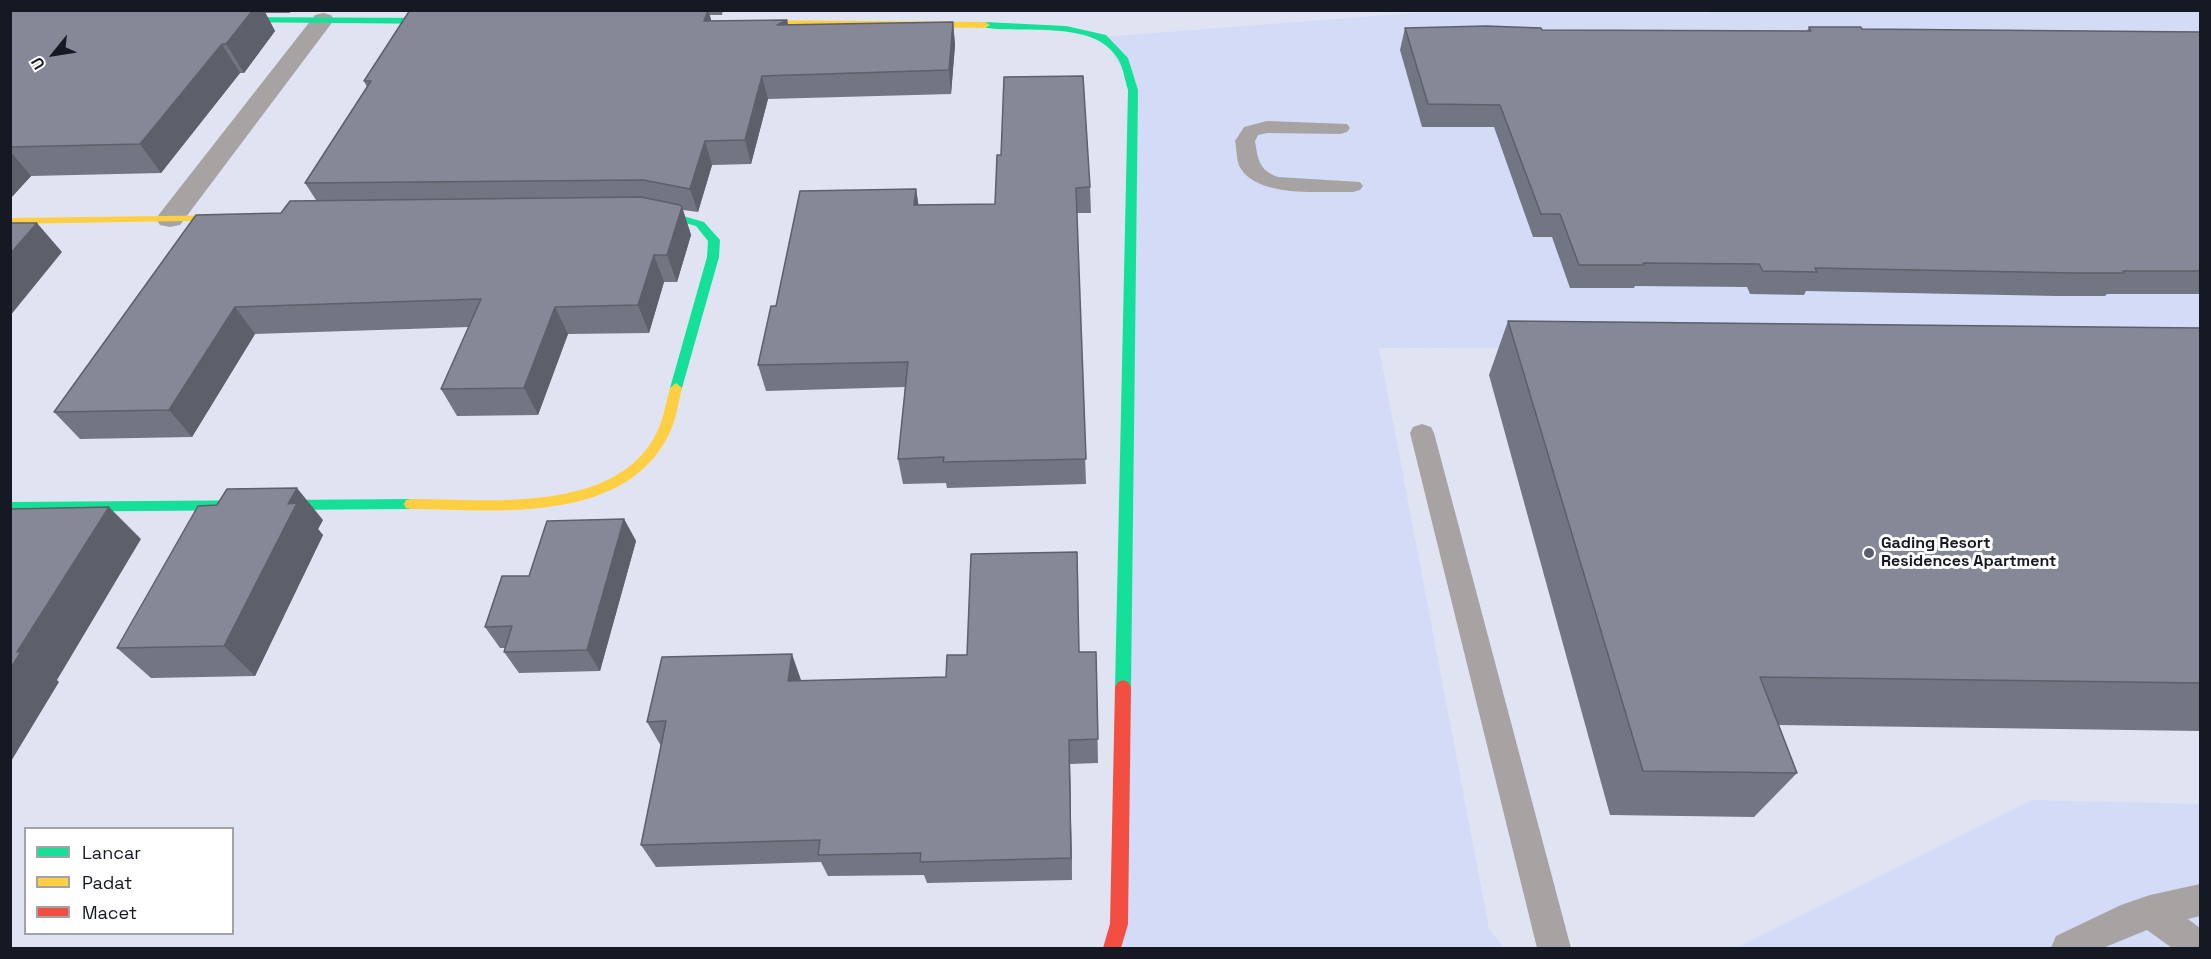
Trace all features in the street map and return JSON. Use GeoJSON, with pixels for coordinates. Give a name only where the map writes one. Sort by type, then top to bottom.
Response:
{"type":"FeatureCollection","features":[{"type":"Feature","properties":{"kind":"street"},"geometry":{"type":"LineString","coordinates":[[207,20],[464,21]]}},
{"type":"Feature","properties":{"kind":"street"},"geometry":{"type":"LineString","coordinates":[[170,219],[322,20]]}},
{"type":"Feature","properties":{"kind":"street"},"geometry":{"type":"LineString","coordinates":[[734,23],[1016,25],[1056,28],[1103,37],[1122,58],[1133,90],[1119,924],[1112,948]]}},
{"type":"Feature","properties":{"kind":"street"},"geometry":{"type":"LineString","coordinates":[[10,507],[540,502],[581,496],[619,482],[647,460],[663,435],[713,257],[714,240],[700,224],[676,217],[627,214]]}},
{"type":"Feature","properties":{"kind":"street"},"geometry":{"type":"LineString","coordinates":[[10,220],[252,218]]}},
{"type":"Feature","properties":{"kind":"lane"},"geometry":{"type":"LineString","coordinates":[[1340,128],[1267,127],[1251,131],[1245,141],[1249,166],[1259,177],[1276,183],[1353,186]]}},
{"type":"Feature","properties":{"kind":"lane"},"geometry":{"type":"LineString","coordinates":[[1422,433],[1554,948]]}},
{"type":"Feature","properties":{"kind":"lane"},"geometry":{"type":"LineString","coordinates":[[2068,948],[2121,922],[2150,912],[2200,900]]}},
{"type":"Feature","properties":{"kind":"lane"},"geometry":{"type":"LineString","coordinates":[[2150,912],[2200,948]]}},
{"type":"Feature","properties":{"kind":"shaded area"},"geometry":{"type":"Polygon","coordinates":[[[1708,10],[2200,11],[2200,347],[1379,348],[1489,929],[1504,948],[1112,948],[1119,924],[1132,87],[1103,37],[1413,13],[1708,13],[1708,10]]]}},
{"type":"Feature","properties":{"kind":"shaded area"},"geometry":{"type":"Polygon","coordinates":[[[2032,800],[2200,804],[2200,948],[1736,948],[2032,800]]]}},
{"type":"Feature","properties":{"kind":"building"},"geometry":{"type":"Polygon","coordinates":[[[10,10],[253,10],[140,144],[10,147],[10,10]]]}},
{"type":"Feature","properties":{"kind":"building"},"geometry":{"type":"Polygon","coordinates":[[[410,10],[708,10],[704,21],[787,20],[777,25],[953,22],[949,70],[762,76],[745,140],[705,141],[690,189],[643,180],[305,183],[371,81],[364,81],[410,10]]]}},
{"type":"Feature","properties":{"kind":"building"},"geometry":{"type":"Polygon","coordinates":[[[1486,26],[1541,28],[1542,30],[1811,31],[1809,27],[1861,27],[1862,29],[2200,32],[2200,271],[2075,273],[1815,268],[1817,272],[1763,271],[1759,264],[1579,265],[1560,214],[1541,214],[1500,105],[1428,104],[1405,28],[1486,26]]]}},
{"type":"Feature","properties":{"kind":"building"},"geometry":{"type":"Polygon","coordinates":[[[1083,76],[1090,187],[1076,188],[1086,459],[943,462],[944,457],[898,459],[908,362],[758,365],[771,306],[776,306],[800,191],[916,189],[914,205],[995,204],[997,155],[1001,155],[1004,77],[1083,76]]]}},
{"type":"Feature","properties":{"kind":"building"},"geometry":{"type":"Polygon","coordinates":[[[641,197],[682,207],[667,255],[654,255],[638,305],[555,307],[524,388],[441,389],[481,299],[235,307],[169,410],[54,412],[196,215],[281,213],[290,201],[641,197]]]}},
{"type":"Feature","properties":{"kind":"building"},"geometry":{"type":"Polygon","coordinates":[[[10,223],[37,223],[10,254],[10,223]]]}},
{"type":"Feature","properties":{"kind":"building","name":"Gading Resort Residences Apartment"},"geometry":{"type":"Polygon","coordinates":[[[1508,321],[2200,328],[2200,683],[1760,677],[1797,773],[1643,771],[1508,321]]]}},
{"type":"Feature","properties":{"kind":"building"},"geometry":{"type":"Polygon","coordinates":[[[297,488],[288,504],[297,503],[224,646],[117,648],[198,506],[217,505],[227,489],[297,488]]]}},
{"type":"Feature","properties":{"kind":"building"},"geometry":{"type":"Polygon","coordinates":[[[109,507],[17,652],[21,652],[10,669],[10,509],[109,507]]]}},
{"type":"Feature","properties":{"kind":"building"},"geometry":{"type":"Polygon","coordinates":[[[624,519],[587,650],[504,652],[512,626],[485,627],[502,576],[529,576],[547,521],[624,519]]]}},
{"type":"Feature","properties":{"kind":"building"},"geometry":{"type":"Polygon","coordinates":[[[1077,552],[1079,652],[1096,652],[1098,739],[1069,740],[1071,858],[920,862],[921,853],[818,855],[820,840],[641,845],[666,721],[647,722],[662,657],[792,654],[788,681],[946,677],[947,655],[967,655],[971,554],[1077,552]]]}},
{"type":"Feature","properties":{"kind":"traffic: fast"},"geometry":{"type":"LineString","coordinates":[[225,20],[449,21]]}},
{"type":"Feature","properties":{"kind":"traffic: fast"},"geometry":{"type":"LineString","coordinates":[[985,25],[1066,29],[1103,37],[1123,58],[1133,90],[1123,687]]}},
{"type":"Feature","properties":{"kind":"traffic: fast"},"geometry":{"type":"LineString","coordinates":[[642,214],[676,217],[700,224],[714,240],[713,257],[676,388]]}},
{"type":"Feature","properties":{"kind":"traffic: fast"},"geometry":{"type":"LineString","coordinates":[[10,507],[411,504]]}},
{"type":"Feature","properties":{"kind":"traffic: slow"},"geometry":{"type":"LineString","coordinates":[[744,23],[985,25]]}},
{"type":"Feature","properties":{"kind":"traffic: slow"},"geometry":{"type":"LineString","coordinates":[[10,221],[237,218]]}},
{"type":"Feature","properties":{"kind":"traffic: slow"},"geometry":{"type":"LineString","coordinates":[[411,504],[477,505],[550,502],[585,495],[616,482],[642,463],[662,436],[676,388]]}},
{"type":"Feature","properties":{"kind":"traffic: jam"},"geometry":{"type":"LineString","coordinates":[[1112,948],[1119,924],[1123,687]]}},
{"type":"Feature","properties":{"kind":"place","name":"Gading Resort Residences Apartment"},"geometry":{"type":"Point","coordinates":[1869,553]}}]}
